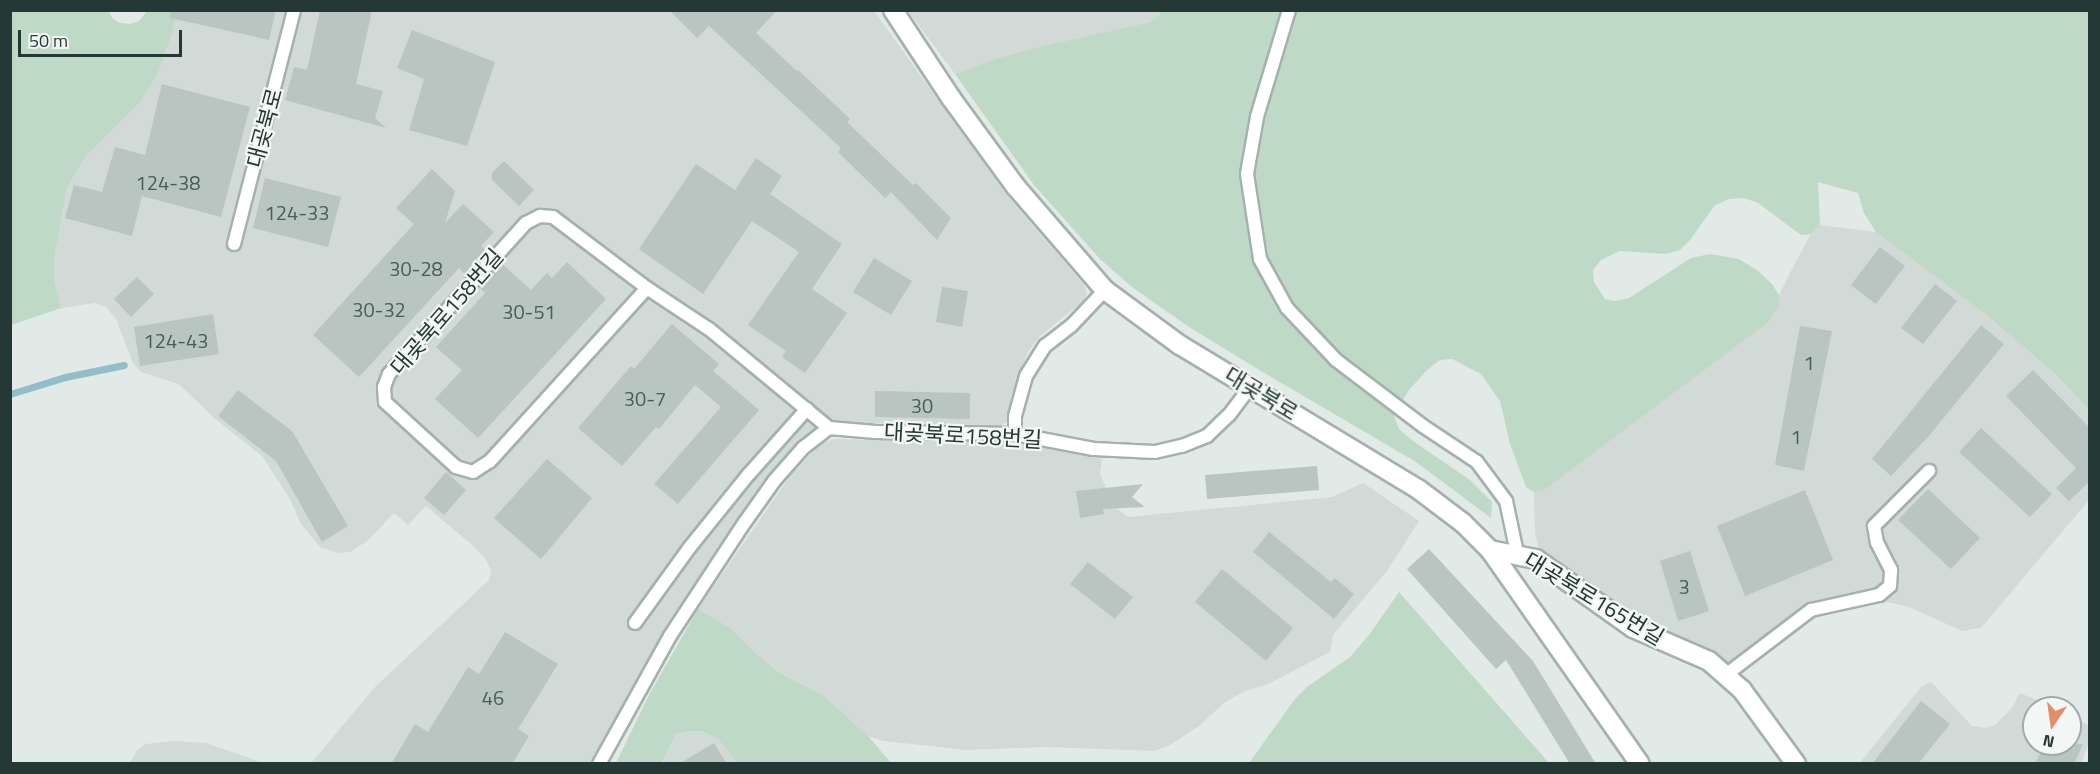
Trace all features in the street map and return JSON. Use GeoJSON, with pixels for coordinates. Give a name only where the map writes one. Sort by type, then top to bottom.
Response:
{"type":"FeatureCollection","features":[{"type":"Feature","properties":{"kind":"street","name":"대곶북로"},"geometry":{"type":"LineString","coordinates":[[893,10],[951,98],[1016,187],[1105,290],[1180,345],[1418,489],[1463,523],[1490,550],[1640,764]]}},
{"type":"Feature","properties":{"kind":"street","name":"대곶북로165번길"},"geometry":{"type":"LineString","coordinates":[[1490,550],[1517,553],[1536,559],[1633,628],[1703,657],[1727,674],[1742,690],[1796,764]]}},
{"type":"Feature","properties":{"kind":"lane","name":"대곶북로"},"geometry":{"type":"LineString","coordinates":[[234,244],[294,10]]}},
{"type":"Feature","properties":{"kind":"lane"},"geometry":{"type":"LineString","coordinates":[[1289,10],[1257,117],[1247,174],[1260,259],[1287,308],[1336,360],[1423,426],[1477,462],[1506,501],[1517,553]]}},
{"type":"Feature","properties":{"kind":"lane","name":"대곶북로158번길"},"geometry":{"type":"LineString","coordinates":[[647,288],[490,461],[473,472],[456,467],[385,402],[384,387],[389,374],[526,223],[540,216],[553,217],[647,288],[709,329],[829,428],[876,432],[1015,434],[1094,449],[1155,452],[1182,446],[1207,436],[1228,415],[1250,387]]}},
{"type":"Feature","properties":{"kind":"lane"},"geometry":{"type":"LineString","coordinates":[[1015,434],[1015,416],[1031,369],[1045,346],[1071,326],[1105,290]]}},
{"type":"Feature","properties":{"kind":"lane"},"geometry":{"type":"LineString","coordinates":[[635,623],[690,547],[741,483],[807,409]]}},
{"type":"Feature","properties":{"kind":"lane"},"geometry":{"type":"LineString","coordinates":[[599,764],[670,636],[745,522],[774,481],[803,448],[829,428]]}},
{"type":"Feature","properties":{"kind":"lane"},"geometry":{"type":"LineString","coordinates":[[1727,674],[1811,610],[1879,595],[1890,586],[1891,570],[1877,543],[1874,526],[1929,471]]}},
{"type":"Feature","properties":{"kind":"shaded area"},"geometry":{"type":"Polygon","coordinates":[[[177,10],[874,11],[1008,197],[1084,285],[1087,294],[1081,303],[1039,337],[1028,352],[1011,396],[1007,422],[998,426],[966,426],[835,422],[822,426],[795,447],[738,518],[664,633],[589,764],[311,763],[376,686],[489,580],[491,570],[485,558],[471,544],[426,506],[408,525],[394,513],[367,541],[350,552],[337,553],[320,547],[301,524],[290,499],[262,456],[213,417],[179,384],[141,372],[133,363],[116,319],[106,307],[95,303],[61,308],[54,280],[54,260],[67,188],[86,156],[165,55],[177,10]]]}},
{"type":"Feature","properties":{"kind":"shaded area"},"geometry":{"type":"Polygon","coordinates":[[[908,11],[1161,11],[1150,22],[1051,44],[955,74],[908,11]]]}},
{"type":"Feature","properties":{"kind":"shaded area"},"geometry":{"type":"Polygon","coordinates":[[[1820,225],[1876,232],[1984,313],[2052,371],[2089,409],[2089,500],[1981,628],[1962,631],[1909,607],[1883,601],[1814,617],[1782,638],[1737,675],[1621,613],[1539,550],[1535,533],[1534,492],[1544,490],[1780,305],[1779,295],[1793,267],[1811,234],[1820,225]]]}},
{"type":"Feature","properties":{"kind":"shaded area"},"geometry":{"type":"Polygon","coordinates":[[[834,439],[1016,443],[1102,459],[1100,474],[1114,506],[1128,517],[1332,497],[1363,483],[1419,521],[1387,571],[1333,635],[1330,652],[1268,684],[1245,691],[1224,703],[1199,726],[1170,745],[1155,751],[1046,747],[966,750],[883,741],[868,736],[824,696],[780,672],[760,657],[731,628],[698,609],[788,479],[820,444],[834,439]]]}},
{"type":"Feature","properties":{"kind":"shaded area"},"geometry":{"type":"Polygon","coordinates":[[[1931,682],[1972,726],[1986,728],[1995,725],[2011,709],[2020,693],[2027,696],[2022,696],[2022,756],[2082,756],[2082,722],[2089,726],[2089,743],[2081,763],[1859,764],[1921,687],[1931,682]]]}},
{"type":"Feature","properties":{"kind":"shaded area"},"geometry":{"type":"Polygon","coordinates":[[[702,731],[718,739],[737,763],[662,764],[676,734],[702,731]]]}},
{"type":"Feature","properties":{"kind":"shaded area"},"geometry":{"type":"Polygon","coordinates":[[[174,741],[206,743],[263,763],[130,763],[137,750],[146,744],[174,741]]]}},
{"type":"Feature","properties":{"kind":"green space"},"geometry":{"type":"Polygon","coordinates":[[[11,11],[109,11],[112,18],[120,23],[130,24],[139,21],[147,11],[177,11],[172,34],[157,75],[139,103],[86,156],[67,188],[54,260],[54,280],[61,308],[11,325],[11,11]]]}},
{"type":"Feature","properties":{"kind":"green space"},"geometry":{"type":"Polygon","coordinates":[[[1161,11],[2089,11],[2089,409],[2052,371],[1984,313],[1876,232],[1864,213],[1858,193],[1818,182],[1820,225],[1811,234],[1801,235],[1758,203],[1744,198],[1729,199],[1715,205],[1680,250],[1666,254],[1620,251],[1601,260],[1593,270],[1594,282],[1605,299],[1615,301],[1629,298],[1691,258],[1710,254],[1739,259],[1758,271],[1772,284],[1779,295],[1780,305],[1767,323],[1544,490],[1534,492],[1526,487],[1510,444],[1500,401],[1481,374],[1452,359],[1440,360],[1426,371],[1409,390],[1394,416],[1399,429],[1470,480],[1492,502],[1491,518],[1416,462],[1189,327],[1132,287],[1100,259],[1034,185],[955,74],[999,58],[1051,44],[1150,22],[1161,11]]]}},
{"type":"Feature","properties":{"kind":"green space"},"geometry":{"type":"Polygon","coordinates":[[[1399,592],[1549,763],[1249,763],[1295,699],[1307,687],[1350,657],[1369,635],[1399,592]]]}},
{"type":"Feature","properties":{"kind":"green space"},"geometry":{"type":"Polygon","coordinates":[[[698,609],[731,628],[779,672],[824,696],[868,736],[891,763],[737,763],[718,739],[702,731],[687,731],[676,734],[662,763],[616,763],[650,693],[698,609]]]}},
{"type":"Feature","properties":{"kind":"building"},"geometry":{"type":"Polygon","coordinates":[[[171,10],[276,10],[269,40],[170,18],[171,10]]]}},
{"type":"Feature","properties":{"kind":"building"},"geometry":{"type":"Polygon","coordinates":[[[320,10],[372,10],[356,84],[383,91],[375,118],[386,128],[285,100],[294,67],[307,70],[320,10]]]}},
{"type":"Feature","properties":{"kind":"building"},"geometry":{"type":"Polygon","coordinates":[[[669,10],[777,10],[756,33],[850,119],[847,122],[913,185],[916,183],[951,218],[937,240],[891,192],[885,198],[838,152],[841,148],[709,26],[697,38],[669,10]]]}},
{"type":"Feature","properties":{"kind":"building"},"geometry":{"type":"Polygon","coordinates":[[[412,30],[495,62],[467,146],[409,130],[424,79],[397,68],[412,30]]]}},
{"type":"Feature","properties":{"kind":"building"},"geometry":{"type":"Polygon","coordinates":[[[162,84],[250,107],[221,217],[142,196],[132,236],[65,218],[74,185],[102,192],[115,147],[145,155],[162,84]]]}},
{"type":"Feature","properties":{"kind":"building"},"geometry":{"type":"Polygon","coordinates":[[[756,158],[782,176],[770,194],[842,244],[812,289],[847,313],[805,373],[782,357],[786,351],[748,325],[799,252],[752,221],[703,294],[639,249],[696,164],[735,190],[756,158]]]}},
{"type":"Feature","properties":{"kind":"building"},"geometry":{"type":"Polygon","coordinates":[[[504,161],[534,190],[519,206],[492,180],[492,173],[504,161]]]}},
{"type":"Feature","properties":{"kind":"building"},"geometry":{"type":"Polygon","coordinates":[[[432,169],[455,191],[445,223],[463,204],[494,232],[481,246],[489,252],[467,276],[459,268],[359,377],[313,335],[414,224],[396,208],[432,169]]]}},
{"type":"Feature","properties":{"kind":"building"},"geometry":{"type":"Polygon","coordinates":[[[265,178],[341,197],[328,247],[253,228],[265,178]]]}},
{"type":"Feature","properties":{"kind":"building"},"geometry":{"type":"Polygon","coordinates":[[[1880,247],[1905,266],[1876,304],[1851,285],[1880,247]]]}},
{"type":"Feature","properties":{"kind":"building"},"geometry":{"type":"Polygon","coordinates":[[[874,258],[912,281],[891,315],[853,292],[874,258]]]}},
{"type":"Feature","properties":{"kind":"building"},"geometry":{"type":"Polygon","coordinates":[[[567,262],[606,299],[478,438],[435,399],[462,370],[436,347],[485,293],[479,287],[501,263],[531,290],[547,273],[552,278],[567,262]]]}},
{"type":"Feature","properties":{"kind":"building"},"geometry":{"type":"Polygon","coordinates":[[[137,277],[154,294],[131,317],[114,299],[137,277]]]}},
{"type":"Feature","properties":{"kind":"building"},"geometry":{"type":"Polygon","coordinates":[[[1935,284],[1957,301],[1923,344],[1901,328],[1935,284]]]}},
{"type":"Feature","properties":{"kind":"building"},"geometry":{"type":"Polygon","coordinates":[[[942,287],[968,291],[962,327],[936,322],[942,287]]]}},
{"type":"Feature","properties":{"kind":"building"},"geometry":{"type":"Polygon","coordinates":[[[213,314],[219,354],[140,366],[134,327],[213,314]]]}},
{"type":"Feature","properties":{"kind":"building"},"geometry":{"type":"Polygon","coordinates":[[[672,324],[719,364],[713,371],[759,410],[678,504],[654,484],[721,407],[695,385],[659,429],[656,427],[622,466],[578,428],[631,366],[634,369],[672,324]]]}},
{"type":"Feature","properties":{"kind":"building"},"geometry":{"type":"Polygon","coordinates":[[[1981,325],[2004,344],[1928,437],[1891,476],[1872,459],[1981,325]]]}},
{"type":"Feature","properties":{"kind":"building"},"geometry":{"type":"Polygon","coordinates":[[[1800,326],[1832,331],[1804,471],[1775,465],[1800,326]]]}},
{"type":"Feature","properties":{"kind":"building"},"geometry":{"type":"Polygon","coordinates":[[[2033,370],[2090,428],[2090,481],[2069,501],[2056,488],[2076,468],[2006,396],[2033,370]]]}},
{"type":"Feature","properties":{"kind":"building"},"geometry":{"type":"Polygon","coordinates":[[[238,390],[292,431],[348,526],[322,542],[276,461],[218,416],[238,390]]]}},
{"type":"Feature","properties":{"kind":"building"},"geometry":{"type":"Polygon","coordinates":[[[875,391],[970,393],[970,419],[875,417],[875,391]]]}},
{"type":"Feature","properties":{"kind":"building"},"geometry":{"type":"Polygon","coordinates":[[[1981,428],[2052,494],[2030,517],[1959,452],[1981,428]]]}},
{"type":"Feature","properties":{"kind":"building"},"geometry":{"type":"Polygon","coordinates":[[[547,459],[592,498],[541,559],[494,518],[547,459]]]}},
{"type":"Feature","properties":{"kind":"building"},"geometry":{"type":"Polygon","coordinates":[[[1317,466],[1319,490],[1207,499],[1205,475],[1317,466]]]}},
{"type":"Feature","properties":{"kind":"building"},"geometry":{"type":"Polygon","coordinates":[[[446,472],[466,490],[444,515],[424,498],[446,472]]]}},
{"type":"Feature","properties":{"kind":"building"},"geometry":{"type":"Polygon","coordinates":[[[1143,484],[1132,497],[1145,507],[1103,509],[1104,514],[1080,518],[1076,491],[1143,484]]]}},
{"type":"Feature","properties":{"kind":"building"},"geometry":{"type":"Polygon","coordinates":[[[1928,489],[1980,538],[1951,569],[1898,520],[1928,489]]]}},
{"type":"Feature","properties":{"kind":"building"},"geometry":{"type":"Polygon","coordinates":[[[1805,490],[1833,560],[1745,596],[1717,526],[1805,490]]]}},
{"type":"Feature","properties":{"kind":"building"},"geometry":{"type":"Polygon","coordinates":[[[1269,532],[1331,582],[1335,578],[1354,594],[1334,619],[1253,552],[1269,532]]]}},
{"type":"Feature","properties":{"kind":"building"},"geometry":{"type":"Polygon","coordinates":[[[1429,549],[1533,661],[1596,764],[1570,764],[1506,660],[1496,669],[1407,569],[1429,549]]]}},
{"type":"Feature","properties":{"kind":"building"},"geometry":{"type":"Polygon","coordinates":[[[1690,551],[1709,611],[1678,621],[1660,561],[1690,551]]]}},
{"type":"Feature","properties":{"kind":"building"},"geometry":{"type":"Polygon","coordinates":[[[1088,562],[1133,597],[1115,619],[1070,584],[1088,562]]]}},
{"type":"Feature","properties":{"kind":"building"},"geometry":{"type":"Polygon","coordinates":[[[1222,569],[1293,628],[1266,661],[1195,602],[1222,569]]]}},
{"type":"Feature","properties":{"kind":"building"},"geometry":{"type":"Polygon","coordinates":[[[505,632],[558,664],[518,729],[529,736],[512,764],[391,764],[415,724],[428,732],[468,667],[479,674],[505,632]]]}},
{"type":"Feature","properties":{"kind":"building"},"geometry":{"type":"Polygon","coordinates":[[[1921,701],[1950,724],[1918,764],[1872,764],[1921,701]]]}},
{"type":"Feature","properties":{"kind":"building"},"geometry":{"type":"Polygon","coordinates":[[[714,743],[727,764],[679,764],[714,743]]]}},
{"type":"Feature","properties":{"kind":"building"},"geometry":{"type":"Polygon","coordinates":[[[2039,756],[2078,756],[2074,764],[2035,764],[2039,756]]]}},
{"type":"Feature","properties":{"kind":"waterway"},"geometry":{"type":"LineString","coordinates":[[10,394],[65,377],[124,365]]}}]}
